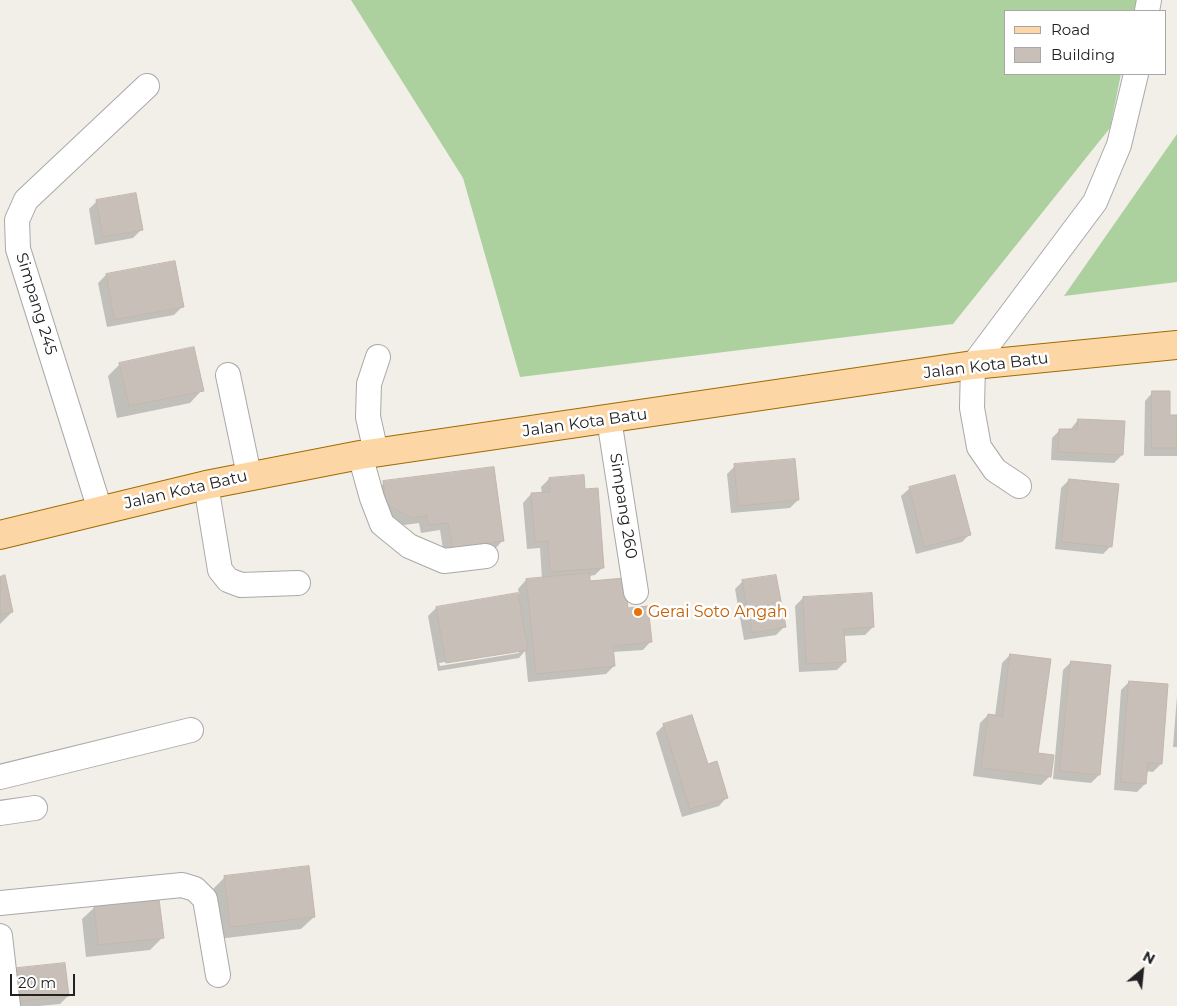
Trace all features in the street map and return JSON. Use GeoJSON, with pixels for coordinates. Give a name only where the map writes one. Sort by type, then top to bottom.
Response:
{"type":"FeatureCollection","features":[{"type":"Feature","properties":{"kind":"main road","name":"Jalan Kota Batu"},"geometry":{"type":"LineString","coordinates":[[0,535],[206,484],[368,453],[973,366],[1177,345]]}},
{"type":"Feature","properties":{"kind":"street"},"geometry":{"type":"LineString","coordinates":[[1019,486],[995,470],[979,447],[972,408],[973,366],[1095,202],[1119,145],[1136,75]]}},
{"type":"Feature","properties":{"kind":"street","name":"Simpang 245"},"geometry":{"type":"LineString","coordinates":[[100,510],[18,249],[18,220],[26,200],[147,86]]}},
{"type":"Feature","properties":{"kind":"street"},"geometry":{"type":"LineString","coordinates":[[378,357],[369,384],[368,453],[372,498],[382,524],[409,546],[444,560],[486,556]]}},
{"type":"Feature","properties":{"kind":"street"},"geometry":{"type":"LineString","coordinates":[[228,375],[249,475]]}},
{"type":"Feature","properties":{"kind":"street","name":"Simpang 260"},"geometry":{"type":"LineString","coordinates":[[609,419],[636,592]]}},
{"type":"Feature","properties":{"kind":"street"},"geometry":{"type":"LineString","coordinates":[[206,484],[220,570],[228,580],[241,585],[298,583]]}},
{"type":"Feature","properties":{"kind":"street"},"geometry":{"type":"LineString","coordinates":[[0,777],[191,730]]}},
{"type":"Feature","properties":{"kind":"street"},"geometry":{"type":"LineString","coordinates":[[1,810],[35,808]]}},
{"type":"Feature","properties":{"kind":"street"},"geometry":{"type":"LineString","coordinates":[[0,902],[182,885],[195,888],[205,899],[218,975]]}},
{"type":"Feature","properties":{"kind":"street"},"geometry":{"type":"LineString","coordinates":[[0,936],[8,1006]]}},
{"type":"Feature","properties":{"kind":"green space"},"geometry":{"type":"Polygon","coordinates":[[[351,0],[1138,0],[1135,10],[1004,10],[1004,75],[1121,75],[1110,128],[953,324],[520,377],[463,178],[351,0]]]}},
{"type":"Feature","properties":{"kind":"green space"},"geometry":{"type":"Polygon","coordinates":[[[1177,134],[1177,282],[1064,296],[1177,134]]]}},
{"type":"Feature","properties":{"kind":"building"},"geometry":{"type":"Polygon","coordinates":[[[136,193],[143,230],[103,237],[96,200],[136,193]]]}},
{"type":"Feature","properties":{"kind":"building"},"geometry":{"type":"Polygon","coordinates":[[[175,261],[184,307],[114,320],[106,274],[175,261]]]}},
{"type":"Feature","properties":{"kind":"building"},"geometry":{"type":"Polygon","coordinates":[[[194,347],[204,391],[129,406],[119,363],[194,347]]]}},
{"type":"Feature","properties":{"kind":"building"},"geometry":{"type":"Polygon","coordinates":[[[1152,391],[1170,391],[1170,415],[1177,415],[1177,448],[1152,448],[1152,391]]]}},
{"type":"Feature","properties":{"kind":"building"},"geometry":{"type":"Polygon","coordinates":[[[1078,419],[1125,421],[1123,455],[1058,452],[1059,429],[1077,429],[1078,419]]]}},
{"type":"Feature","properties":{"kind":"building"},"geometry":{"type":"Polygon","coordinates":[[[795,459],[799,500],[738,506],[734,464],[795,459]]]}},
{"type":"Feature","properties":{"kind":"building"},"geometry":{"type":"Polygon","coordinates":[[[494,467],[504,541],[452,548],[448,523],[428,525],[427,516],[412,518],[386,504],[383,481],[494,467]]]}},
{"type":"Feature","properties":{"kind":"building"},"geometry":{"type":"Polygon","coordinates":[[[584,475],[585,489],[598,488],[604,568],[550,572],[548,541],[535,542],[531,493],[550,492],[549,478],[584,475]]]}},
{"type":"Feature","properties":{"kind":"building"},"geometry":{"type":"Polygon","coordinates":[[[955,475],[971,535],[924,547],[909,487],[955,475]]]}},
{"type":"Feature","properties":{"kind":"building"},"geometry":{"type":"Polygon","coordinates":[[[1069,479],[1119,484],[1112,547],[1062,542],[1069,479]]]}},
{"type":"Feature","properties":{"kind":"building"},"geometry":{"type":"Polygon","coordinates":[[[590,573],[590,581],[625,578],[628,608],[648,606],[652,642],[613,646],[615,666],[536,674],[526,579],[590,573]]]}},
{"type":"Feature","properties":{"kind":"building"},"geometry":{"type":"Polygon","coordinates":[[[5,575],[13,612],[0,615],[0,577],[5,575]]]}},
{"type":"Feature","properties":{"kind":"building"},"geometry":{"type":"Polygon","coordinates":[[[776,575],[786,627],[752,633],[742,580],[776,575]]]}},
{"type":"Feature","properties":{"kind":"building"},"geometry":{"type":"Polygon","coordinates":[[[518,593],[528,650],[446,663],[436,607],[518,593]]]}},
{"type":"Feature","properties":{"kind":"building"},"geometry":{"type":"Polygon","coordinates":[[[872,593],[874,627],[844,629],[846,662],[806,664],[803,597],[872,593]]]}},
{"type":"Feature","properties":{"kind":"building"},"geometry":{"type":"Polygon","coordinates":[[[1010,654],[1051,659],[1038,753],[1054,755],[1051,777],[981,768],[988,714],[1002,716],[1010,654]]]}},
{"type":"Feature","properties":{"kind":"building"},"geometry":{"type":"Polygon","coordinates":[[[1071,661],[1111,665],[1100,775],[1060,771],[1071,661]]]}},
{"type":"Feature","properties":{"kind":"building"},"geometry":{"type":"Polygon","coordinates":[[[1129,681],[1168,684],[1162,764],[1148,763],[1146,784],[1121,782],[1129,681]]]}},
{"type":"Feature","properties":{"kind":"building"},"geometry":{"type":"Polygon","coordinates":[[[692,715],[708,764],[717,761],[728,798],[690,809],[663,724],[692,715]]]}},
{"type":"Feature","properties":{"kind":"building"},"geometry":{"type":"Polygon","coordinates":[[[309,866],[315,917],[230,927],[224,876],[309,866]]]}},
{"type":"Feature","properties":{"kind":"building"},"geometry":{"type":"Polygon","coordinates":[[[159,899],[164,938],[98,945],[94,906],[159,899]]]}},
{"type":"Feature","properties":{"kind":"building"},"geometry":{"type":"Polygon","coordinates":[[[65,963],[69,996],[12,1002],[8,969],[65,963]]]}},
{"type":"Feature","properties":{"kind":"place","name":"Gerai Soto Angah"},"geometry":{"type":"Point","coordinates":[638,612]}}]}
